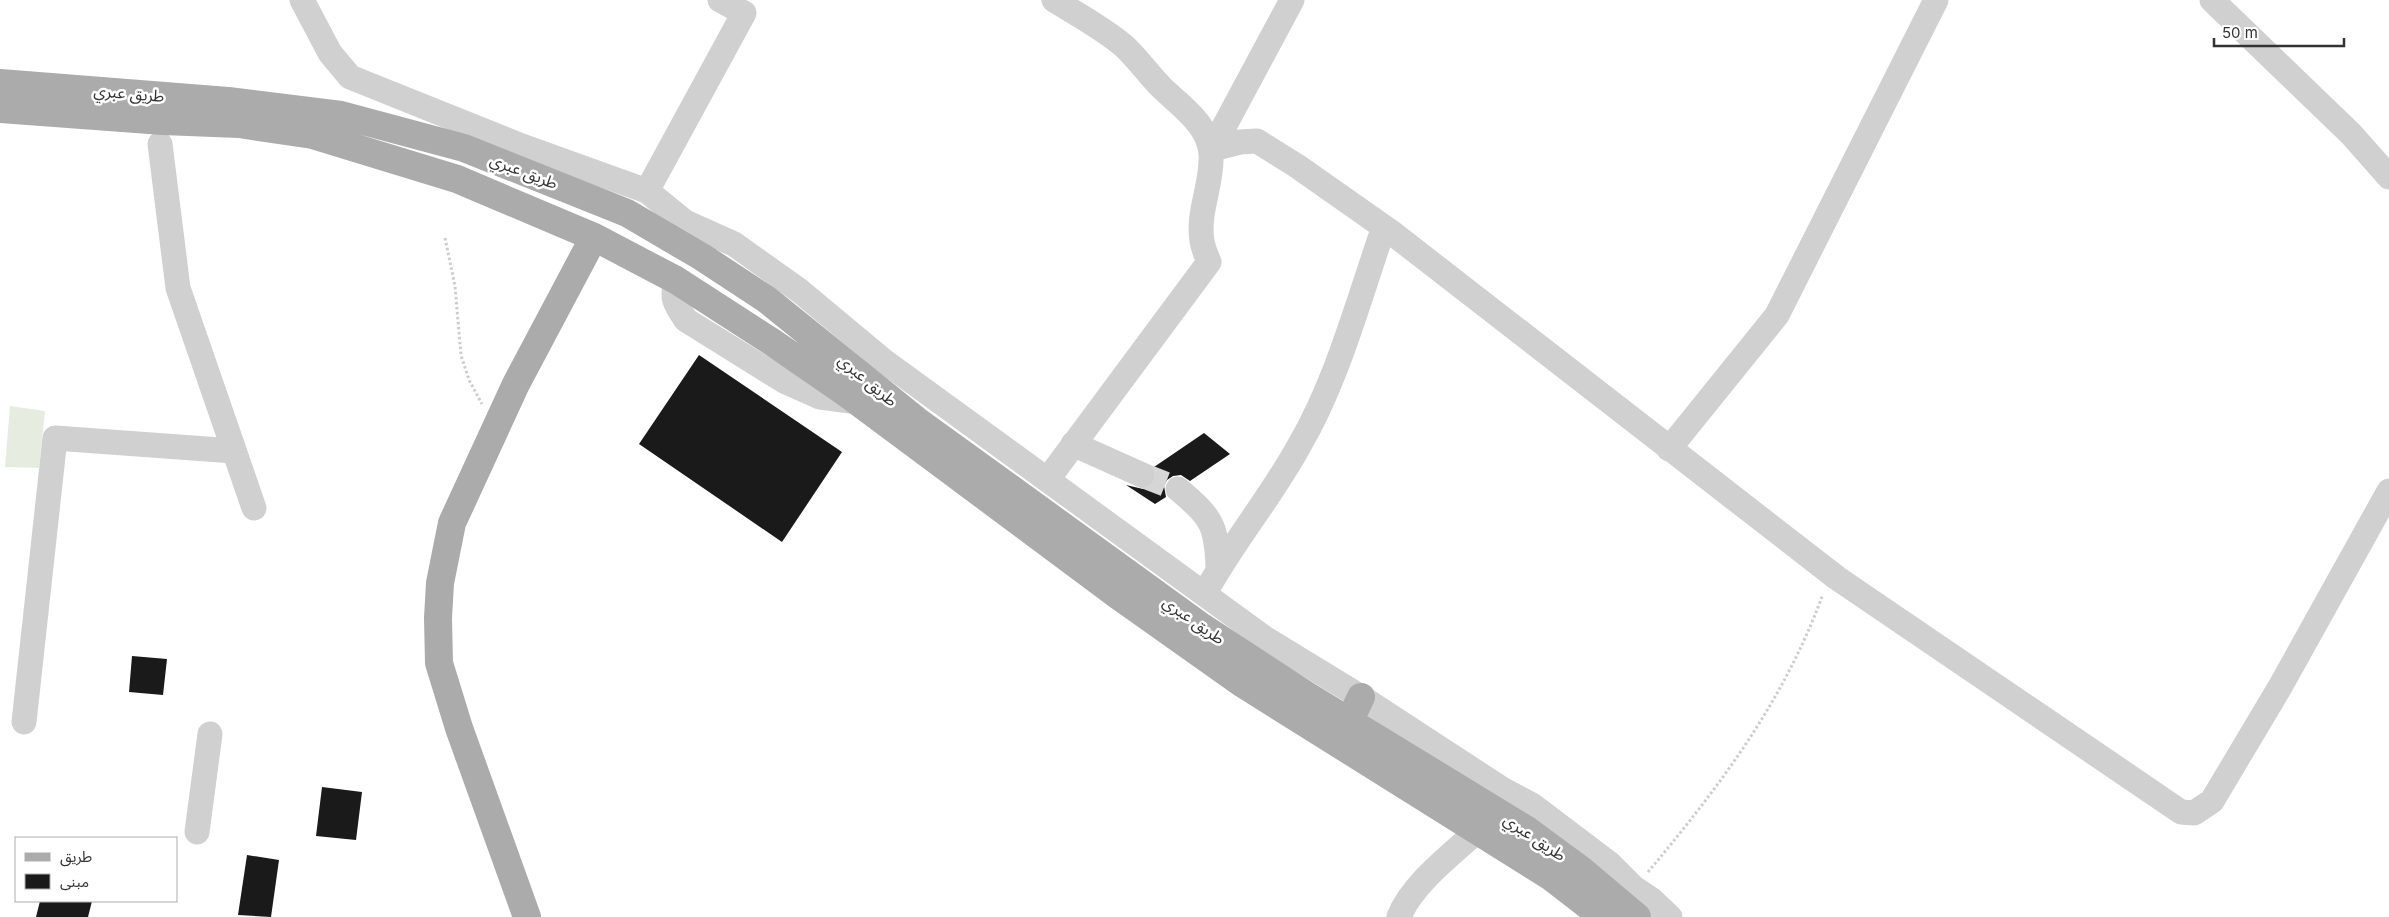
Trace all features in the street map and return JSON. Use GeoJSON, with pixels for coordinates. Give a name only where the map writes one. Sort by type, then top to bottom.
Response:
{"type":"FeatureCollection","features":[{"type":"Feature","properties":{"kind":"main road","name":"طريق عبري"},"geometry":{"type":"LineString","coordinates":[[0,83],[228,101],[341,115],[421,135],[509,165],[628,213],[702,257],[766,299],[916,420],[1202,627],[1306,695],[1355,709],[1580,869],[1637,917]]}},
{"type":"Feature","properties":{"kind":"main road","name":"طريق عبري"},"geometry":{"type":"LineString","coordinates":[[0,110],[163,122],[239,124],[313,135],[469,183],[594,237],[676,280],[772,342],[858,402],[1056,551],[1243,684],[1296,716],[1332,742],[1551,877],[1603,917]]}},
{"type":"Feature","properties":{"kind":"main road"},"geometry":{"type":"LineString","coordinates":[[391,158],[491,179],[506,174],[509,165]]}},
{"type":"Feature","properties":{"kind":"main road"},"geometry":{"type":"LineString","coordinates":[[527,917],[456,718],[439,663],[438,618],[440,583],[452,523],[516,384],[594,237]]}},
{"type":"Feature","properties":{"kind":"main road"},"geometry":{"type":"LineString","coordinates":[[676,280],[680,274],[686,271],[701,270],[716,275],[766,299]]}},
{"type":"Feature","properties":{"kind":"street"},"geometry":{"type":"LineString","coordinates":[[302,0],[330,53],[350,77],[530,149],[647,191],[685,222],[734,244],[793,286],[884,361],[1204,593],[1355,709],[1532,806],[1610,864],[1634,888],[1652,900],[1670,917]]}},
{"type":"Feature","properties":{"kind":"street"},"geometry":{"type":"LineString","coordinates":[[647,191],[744,13],[720,0]]}},
{"type":"Feature","properties":{"kind":"street"},"geometry":{"type":"LineString","coordinates":[[1048,480],[1209,262],[1201,240],[1202,215],[1212,171],[1211,150],[1200,126],[1187,109],[1162,88],[1125,47],[1104,30],[1054,0]]}},
{"type":"Feature","properties":{"kind":"street"},"geometry":{"type":"LineString","coordinates":[[1211,150],[1292,0]]}},
{"type":"Feature","properties":{"kind":"street"},"geometry":{"type":"LineString","coordinates":[[1669,449],[1776,315],[1936,0]]}},
{"type":"Feature","properties":{"kind":"street"},"geometry":{"type":"LineString","coordinates":[[2212,0],[2352,134],[2389,178]]}},
{"type":"Feature","properties":{"kind":"street"},"geometry":{"type":"LineString","coordinates":[[1211,150],[1240,142],[1257,141],[1297,166],[1384,228],[1830,573],[2181,812],[2194,813],[2204,808],[2217,793],[2280,687],[2389,491]]}},
{"type":"Feature","properties":{"kind":"street"},"geometry":{"type":"LineString","coordinates":[[160,144],[178,288],[254,508]]}},
{"type":"Feature","properties":{"kind":"street"},"geometry":{"type":"LineString","coordinates":[[1204,593],[1300,446],[1326,394],[1384,228]]}},
{"type":"Feature","properties":{"kind":"street"},"geometry":{"type":"LineString","coordinates":[[24,722],[55,438],[234,451]]}},
{"type":"Feature","properties":{"kind":"street"},"geometry":{"type":"LineString","coordinates":[[1073,444],[1142,475]]}},
{"type":"Feature","properties":{"kind":"street"},"geometry":{"type":"LineString","coordinates":[[1178,489],[1203,511],[1215,530],[1218,569]]}},
{"type":"Feature","properties":{"kind":"street"},"geometry":{"type":"LineString","coordinates":[[197,832],[210,734]]}},
{"type":"Feature","properties":{"kind":"street"},"geometry":{"type":"LineString","coordinates":[[1399,917],[1403,906],[1425,881],[1477,831]]}},
{"type":"Feature","properties":{"kind":"path"},"geometry":{"type":"LineString","coordinates":[[445,238],[455,286],[461,355],[469,380],[486,410],[491,437]]}},
{"type":"Feature","properties":{"kind":"path"},"geometry":{"type":"LineString","coordinates":[[1634,888],[1719,783],[1779,694],[1807,637],[1830,573]]}},
{"type":"Feature","properties":{"kind":"shaded area"},"geometry":{"type":"Polygon","coordinates":[[[10,406],[45,411],[39,468],[5,467],[10,406]]]}},
{"type":"Feature","properties":{"kind":"building"},"geometry":{"type":"Polygon","coordinates":[[[699,355],[842,452],[782,542],[639,444],[699,355]]]}},
{"type":"Feature","properties":{"kind":"building"},"geometry":{"type":"Polygon","coordinates":[[[1204,433],[1230,454],[1190,481],[1181,475],[1173,476],[1167,480],[1164,486],[1166,497],[1155,504],[1126,485],[1143,489],[1150,487],[1155,480],[1156,473],[1154,467],[1204,433]]]}},
{"type":"Feature","properties":{"kind":"building"},"geometry":{"type":"Polygon","coordinates":[[[132,656],[167,659],[163,695],[129,692],[132,656]]]}},
{"type":"Feature","properties":{"kind":"building"},"geometry":{"type":"Polygon","coordinates":[[[322,787],[362,792],[356,840],[316,836],[322,787]]]}},
{"type":"Feature","properties":{"kind":"building"},"geometry":{"type":"Polygon","coordinates":[[[247,855],[279,860],[271,917],[238,915],[247,855]]]}},
{"type":"Feature","properties":{"kind":"building"},"geometry":{"type":"Polygon","coordinates":[[[40,902],[92,902],[88,917],[36,917],[40,902]]]}},
{"type":"Feature","properties":{"kind":"tunnel"},"geometry":{"type":"LineString","coordinates":[[1142,475],[1178,489]]}}]}
